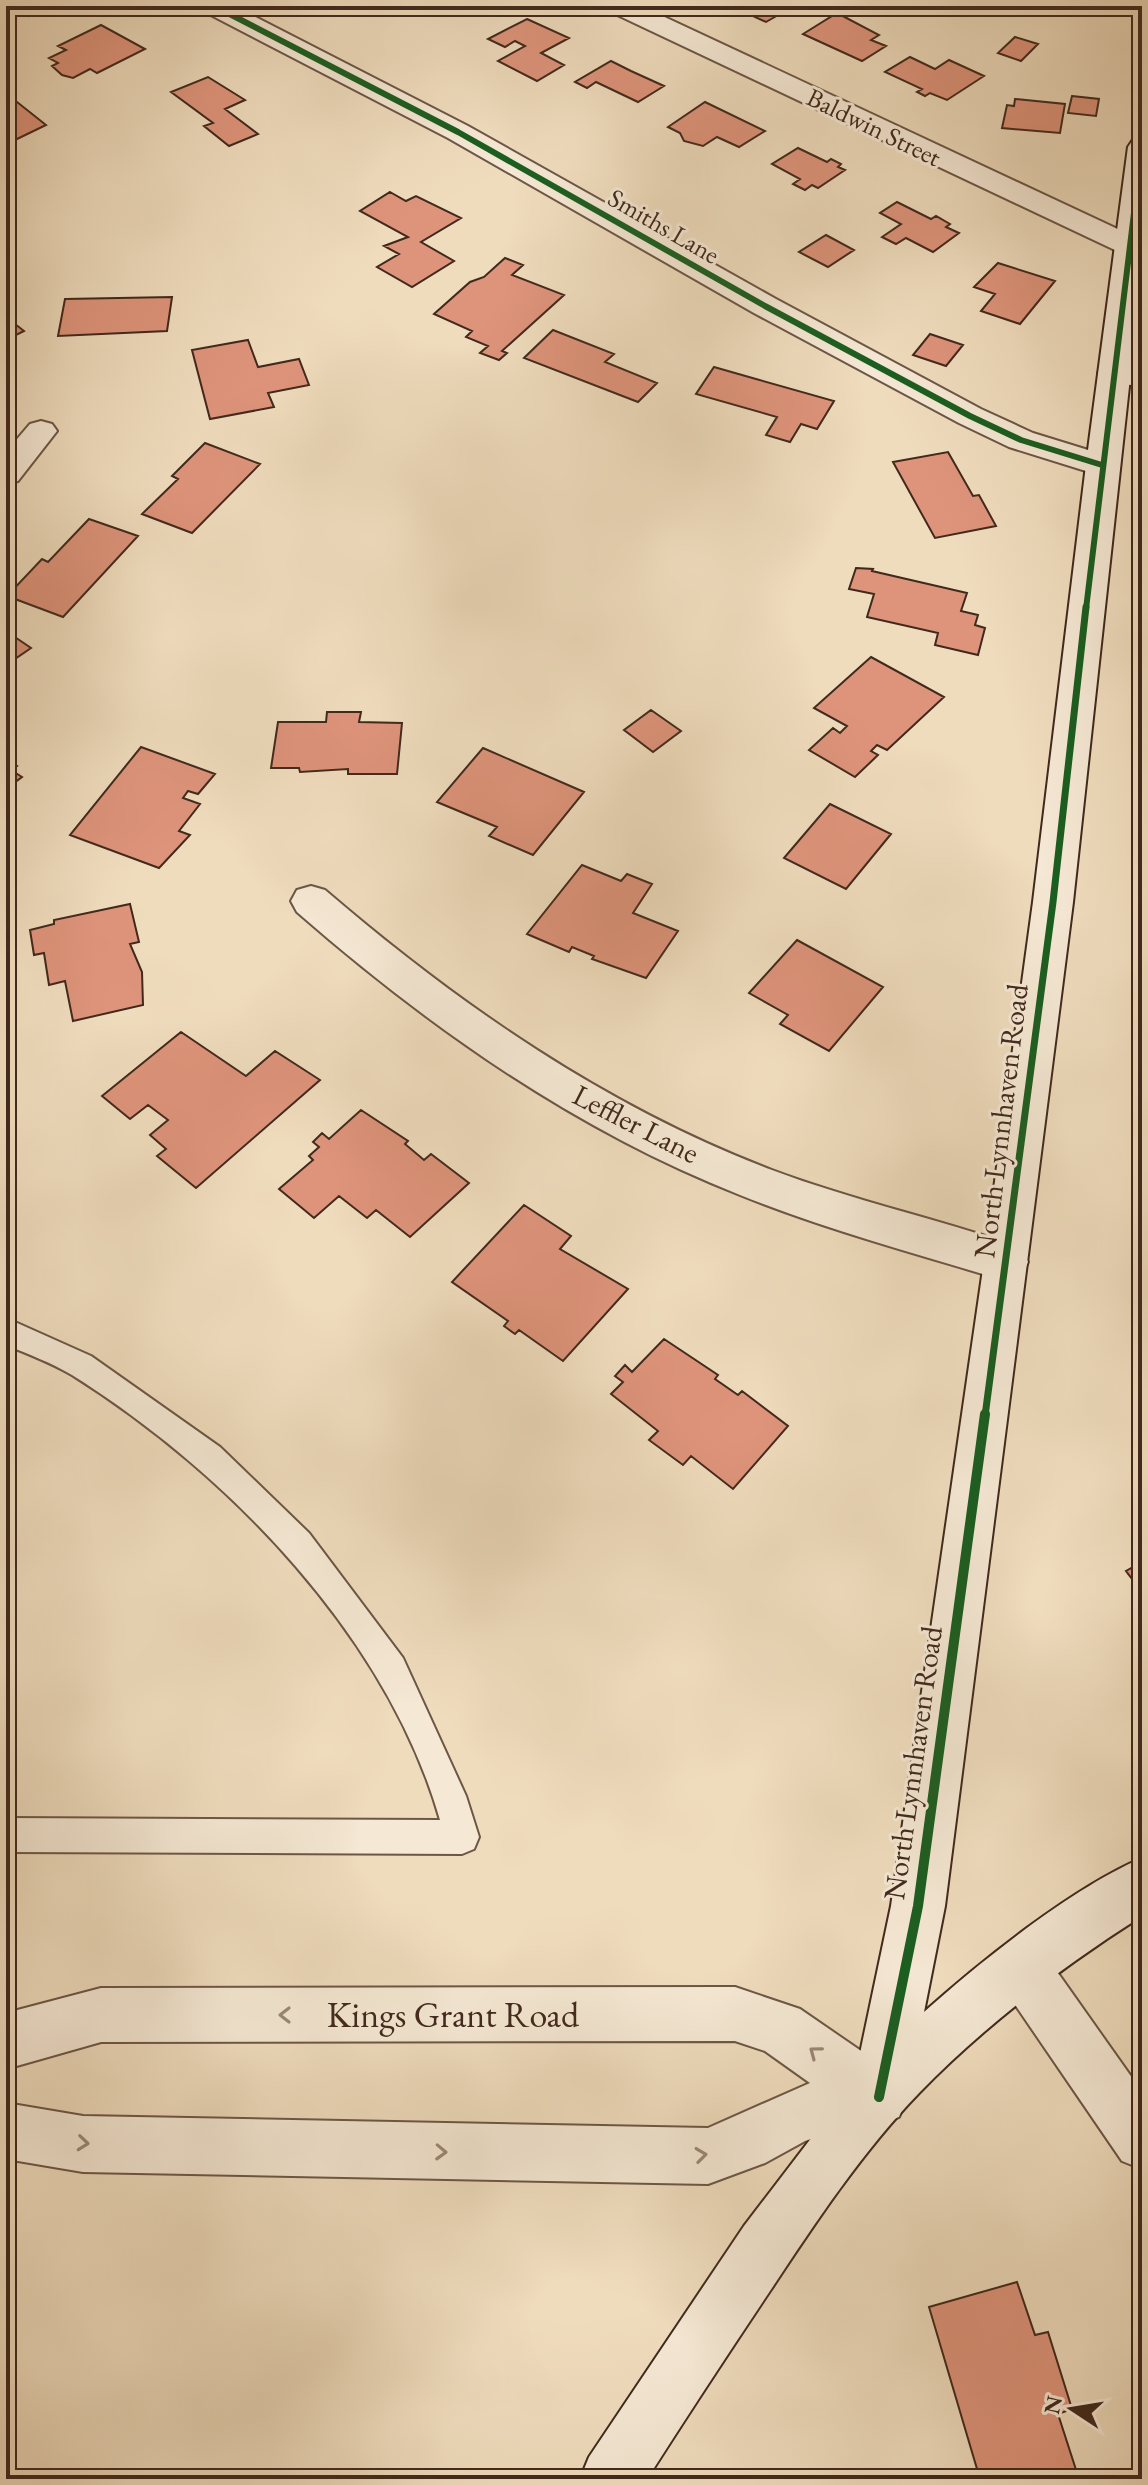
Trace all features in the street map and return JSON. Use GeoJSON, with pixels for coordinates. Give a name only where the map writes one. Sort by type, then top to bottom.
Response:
{"type":"FeatureCollection","features":[{"type":"Feature","properties":{"kind":"street","name":"Smiths Lane"},"geometry":{"type":"LineString","coordinates":[[214,6],[458,132],[751,299],[970,416],[1021,440],[1102,465]]}},
{"type":"Feature","properties":{"kind":"street","name":"Baldwin Street"},"geometry":{"type":"LineString","coordinates":[[620,6],[975,176],[1128,245]]}},
{"type":"Feature","properties":{"kind":"street","name":"North Lynnhaven Road"},"geometry":{"type":"LineString","coordinates":[[611,2479],[711,2324],[806,2187],[879,2097],[918,1906],[1006,1262],[1053,902],[1102,465],[1128,375],[1128,245],[1142,147]]}},
{"type":"Feature","properties":{"kind":"street"},"geometry":{"type":"LineString","coordinates":[[6,473],[41,431]]}},
{"type":"Feature","properties":{"kind":"street","name":"Leffler Lane"},"geometry":{"type":"LineString","coordinates":[[311,901],[423,995],[532,1070],[602,1111],[696,1156],[824,1207],[1006,1262]]}},
{"type":"Feature","properties":{"kind":"street"},"geometry":{"type":"LineString","coordinates":[[6,2131],[83,2144],[708,2156],[745,2143],[793,2117],[832,2104],[879,2097],[967,2010],[1142,1885]]}},
{"type":"Feature","properties":{"kind":"street"},"geometry":{"type":"LineString","coordinates":[[1022,1968],[1142,2141]]}},
{"type":"Feature","properties":{"kind":"street","name":"Kings Grant Road"},"geometry":{"type":"LineString","coordinates":[[6,2041],[101,2015],[735,2014],[780,2029],[879,2097]]}},
{"type":"Feature","properties":{"kind":"lane"},"geometry":{"type":"LineString","coordinates":[[6,1331],[81,1365],[209,1457],[298,1543],[392,1669],[450,1796],[462,1837],[6,1835]]}},
{"type":"Feature","properties":{"kind":"building"},"geometry":{"type":"Polygon","coordinates":[[[12,6],[51,6],[29,16],[12,6]]]}},
{"type":"Feature","properties":{"kind":"building"},"geometry":{"type":"Polygon","coordinates":[[[456,6],[495,6],[477,16],[456,6]]]}},
{"type":"Feature","properties":{"kind":"building"},"geometry":{"type":"Polygon","coordinates":[[[794,6],[766,22],[738,9],[727,8],[794,6]]]}},
{"type":"Feature","properties":{"kind":"building"},"geometry":{"type":"Polygon","coordinates":[[[837,13],[879,35],[871,40],[886,46],[862,61],[803,34],[837,13]]]}},
{"type":"Feature","properties":{"kind":"building"},"geometry":{"type":"Polygon","coordinates":[[[527,19],[569,38],[541,53],[564,65],[537,81],[498,61],[525,46],[515,41],[505,47],[488,39],[527,19]]]}},
{"type":"Feature","properties":{"kind":"building"},"geometry":{"type":"Polygon","coordinates":[[[101,25],[145,49],[97,73],[90,69],[73,78],[62,75],[52,66],[58,63],[49,58],[66,50],[58,46],[101,25]]]}},
{"type":"Feature","properties":{"kind":"building"},"geometry":{"type":"Polygon","coordinates":[[[1015,37],[1038,44],[1021,61],[998,53],[1015,37]]]}},
{"type":"Feature","properties":{"kind":"building"},"geometry":{"type":"Polygon","coordinates":[[[910,57],[935,69],[949,60],[984,76],[947,100],[930,93],[925,96],[917,92],[922,89],[885,72],[910,57]]]}},
{"type":"Feature","properties":{"kind":"building"},"geometry":{"type":"Polygon","coordinates":[[[611,61],[664,86],[638,102],[596,82],[587,88],[575,82],[611,61]]]}},
{"type":"Feature","properties":{"kind":"building"},"geometry":{"type":"Polygon","coordinates":[[[208,77],[245,100],[225,109],[258,134],[229,146],[204,126],[213,123],[171,92],[208,77]]]}},
{"type":"Feature","properties":{"kind":"building"},"geometry":{"type":"Polygon","coordinates":[[[1072,96],[1099,99],[1096,116],[1068,113],[1072,96]]]}},
{"type":"Feature","properties":{"kind":"building"},"geometry":{"type":"Polygon","coordinates":[[[1015,99],[1065,104],[1060,133],[1002,128],[1007,105],[1014,106],[1015,99]]]}},
{"type":"Feature","properties":{"kind":"building"},"geometry":{"type":"Polygon","coordinates":[[[17,102],[46,125],[15,140],[6,133],[6,107],[17,102]]]}},
{"type":"Feature","properties":{"kind":"building"},"geometry":{"type":"Polygon","coordinates":[[[705,102],[765,131],[739,147],[717,137],[703,146],[684,141],[680,133],[668,127],[705,102]]]}},
{"type":"Feature","properties":{"kind":"building"},"geometry":{"type":"Polygon","coordinates":[[[798,148],[827,162],[831,159],[845,170],[818,188],[812,185],[805,190],[793,184],[800,179],[772,164],[798,148]]]}},
{"type":"Feature","properties":{"kind":"building"},"geometry":{"type":"Polygon","coordinates":[[[390,192],[406,201],[416,196],[461,218],[421,242],[454,261],[412,287],[377,267],[399,254],[384,246],[408,237],[360,211],[390,192]]]}},
{"type":"Feature","properties":{"kind":"building"},"geometry":{"type":"Polygon","coordinates":[[[897,202],[931,219],[936,216],[950,224],[946,227],[959,233],[933,252],[906,238],[896,244],[882,237],[901,224],[880,213],[897,202]]]}},
{"type":"Feature","properties":{"kind":"building"},"geometry":{"type":"Polygon","coordinates":[[[826,235],[854,250],[828,267],[799,252],[826,235]]]}},
{"type":"Feature","properties":{"kind":"building"},"geometry":{"type":"Polygon","coordinates":[[[505,258],[523,265],[512,275],[564,295],[502,351],[507,353],[499,360],[480,353],[488,346],[466,337],[472,331],[434,314],[470,282],[484,277],[505,258]]]}},
{"type":"Feature","properties":{"kind":"building"},"geometry":{"type":"Polygon","coordinates":[[[998,263],[1055,281],[1020,324],[981,311],[995,294],[974,287],[998,263]]]}},
{"type":"Feature","properties":{"kind":"building"},"geometry":{"type":"Polygon","coordinates":[[[172,297],[167,331],[58,336],[65,299],[172,297]]]}},
{"type":"Feature","properties":{"kind":"building"},"geometry":{"type":"Polygon","coordinates":[[[6,317],[24,331],[6,340],[6,317]]]}},
{"type":"Feature","properties":{"kind":"building"},"geometry":{"type":"Polygon","coordinates":[[[553,330],[614,354],[605,362],[657,383],[638,402],[524,358],[553,330]]]}},
{"type":"Feature","properties":{"kind":"building"},"geometry":{"type":"Polygon","coordinates":[[[930,334],[963,345],[946,366],[913,355],[930,334]]]}},
{"type":"Feature","properties":{"kind":"building"},"geometry":{"type":"Polygon","coordinates":[[[248,340],[258,367],[299,359],[309,385],[268,393],[274,407],[210,419],[192,350],[248,340]]]}},
{"type":"Feature","properties":{"kind":"building"},"geometry":{"type":"Polygon","coordinates":[[[714,367],[834,401],[817,429],[801,424],[790,442],[766,435],[777,417],[696,394],[714,367]]]}},
{"type":"Feature","properties":{"kind":"building"},"geometry":{"type":"Polygon","coordinates":[[[205,443],[260,464],[192,533],[142,514],[178,479],[172,476],[205,443]]]}},
{"type":"Feature","properties":{"kind":"building"},"geometry":{"type":"Polygon","coordinates":[[[948,452],[973,496],[979,495],[996,526],[935,538],[893,462],[948,452]]]}},
{"type":"Feature","properties":{"kind":"building"},"geometry":{"type":"Polygon","coordinates":[[[89,519],[138,536],[63,617],[7,596],[42,559],[48,562],[89,519]]]}},
{"type":"Feature","properties":{"kind":"building"},"geometry":{"type":"Polygon","coordinates":[[[856,568],[873,569],[967,593],[961,611],[978,615],[975,625],[985,628],[978,655],[935,645],[938,633],[867,617],[874,594],[849,589],[856,568]]]}},
{"type":"Feature","properties":{"kind":"building"},"geometry":{"type":"Polygon","coordinates":[[[6,631],[31,648],[6,665],[6,631]]]}},
{"type":"Feature","properties":{"kind":"building"},"geometry":{"type":"Polygon","coordinates":[[[871,657],[944,697],[887,750],[877,745],[871,751],[878,755],[855,777],[809,750],[833,728],[840,733],[847,726],[814,708],[871,657]]]}},
{"type":"Feature","properties":{"kind":"building"},"geometry":{"type":"Polygon","coordinates":[[[651,710],[681,731],[653,752],[624,730],[651,710]]]}},
{"type":"Feature","properties":{"kind":"building"},"geometry":{"type":"Polygon","coordinates":[[[327,712],[361,712],[359,722],[402,723],[397,774],[348,774],[348,769],[300,772],[299,768],[271,768],[278,722],[326,722],[327,712]]]}},
{"type":"Feature","properties":{"kind":"building"},"geometry":{"type":"Polygon","coordinates":[[[141,747],[215,774],[198,794],[188,791],[183,798],[200,804],[179,831],[190,835],[159,868],[70,835],[141,747]]]}},
{"type":"Feature","properties":{"kind":"building"},"geometry":{"type":"Polygon","coordinates":[[[483,748],[584,792],[533,855],[489,836],[497,827],[437,802],[483,748]]]}},
{"type":"Feature","properties":{"kind":"building"},"geometry":{"type":"Polygon","coordinates":[[[6,758],[17,766],[11,770],[22,777],[6,789],[6,758]]]}},
{"type":"Feature","properties":{"kind":"building"},"geometry":{"type":"Polygon","coordinates":[[[830,804],[891,834],[846,889],[784,858],[830,804]]]}},
{"type":"Feature","properties":{"kind":"building"},"geometry":{"type":"Polygon","coordinates":[[[582,865],[621,881],[627,874],[652,884],[633,913],[678,931],[646,978],[592,959],[594,956],[572,947],[569,952],[527,934],[582,865]]]}},
{"type":"Feature","properties":{"kind":"building"},"geometry":{"type":"Polygon","coordinates":[[[130,904],[139,942],[130,944],[142,972],[143,1005],[73,1021],[65,981],[49,985],[44,953],[34,955],[30,930],[54,924],[54,920],[130,904]]]}},
{"type":"Feature","properties":{"kind":"building"},"geometry":{"type":"Polygon","coordinates":[[[797,940],[883,987],[829,1051],[780,1024],[788,1015],[749,993],[797,940]]]}},
{"type":"Feature","properties":{"kind":"building"},"geometry":{"type":"Polygon","coordinates":[[[181,1032],[246,1076],[275,1051],[320,1080],[196,1188],[157,1156],[166,1149],[150,1135],[168,1120],[148,1105],[130,1119],[102,1096],[181,1032]]]}},
{"type":"Feature","properties":{"kind":"building"},"geometry":{"type":"Polygon","coordinates":[[[361,1110],[408,1141],[405,1144],[424,1160],[431,1154],[469,1183],[410,1237],[376,1210],[367,1218],[339,1196],[314,1218],[279,1189],[313,1160],[309,1156],[319,1147],[313,1142],[322,1133],[329,1139],[361,1110]]]}},
{"type":"Feature","properties":{"kind":"building"},"geometry":{"type":"Polygon","coordinates":[[[524,1205],[571,1236],[560,1249],[628,1289],[563,1361],[519,1330],[515,1334],[504,1326],[508,1321],[452,1282],[524,1205]]]}},
{"type":"Feature","properties":{"kind":"building"},"geometry":{"type":"Polygon","coordinates":[[[664,1339],[718,1375],[715,1379],[738,1395],[742,1391],[788,1426],[733,1489],[691,1456],[683,1465],[649,1440],[658,1431],[611,1394],[623,1382],[615,1376],[625,1365],[632,1372],[664,1339]]]}},
{"type":"Feature","properties":{"kind":"building"},"geometry":{"type":"Polygon","coordinates":[[[1142,1562],[1142,1592],[1126,1571],[1142,1562]]]}},
{"type":"Feature","properties":{"kind":"building"},"geometry":{"type":"Polygon","coordinates":[[[1017,2282],[1035,2335],[1048,2332],[1072,2409],[1058,2414],[1079,2479],[980,2479],[929,2307],[1017,2282]]]}},
{"type":"Feature","properties":{"kind":"cycle path"},"geometry":{"type":"LineString","coordinates":[[214,6],[458,132],[765,306],[970,416],[1021,440],[1102,465]]}},
{"type":"Feature","properties":{"kind":"cycle path"},"geometry":{"type":"LineString","coordinates":[[879,2097],[918,1906],[1006,1262],[1053,902],[1102,465],[1142,147]]}}]}
